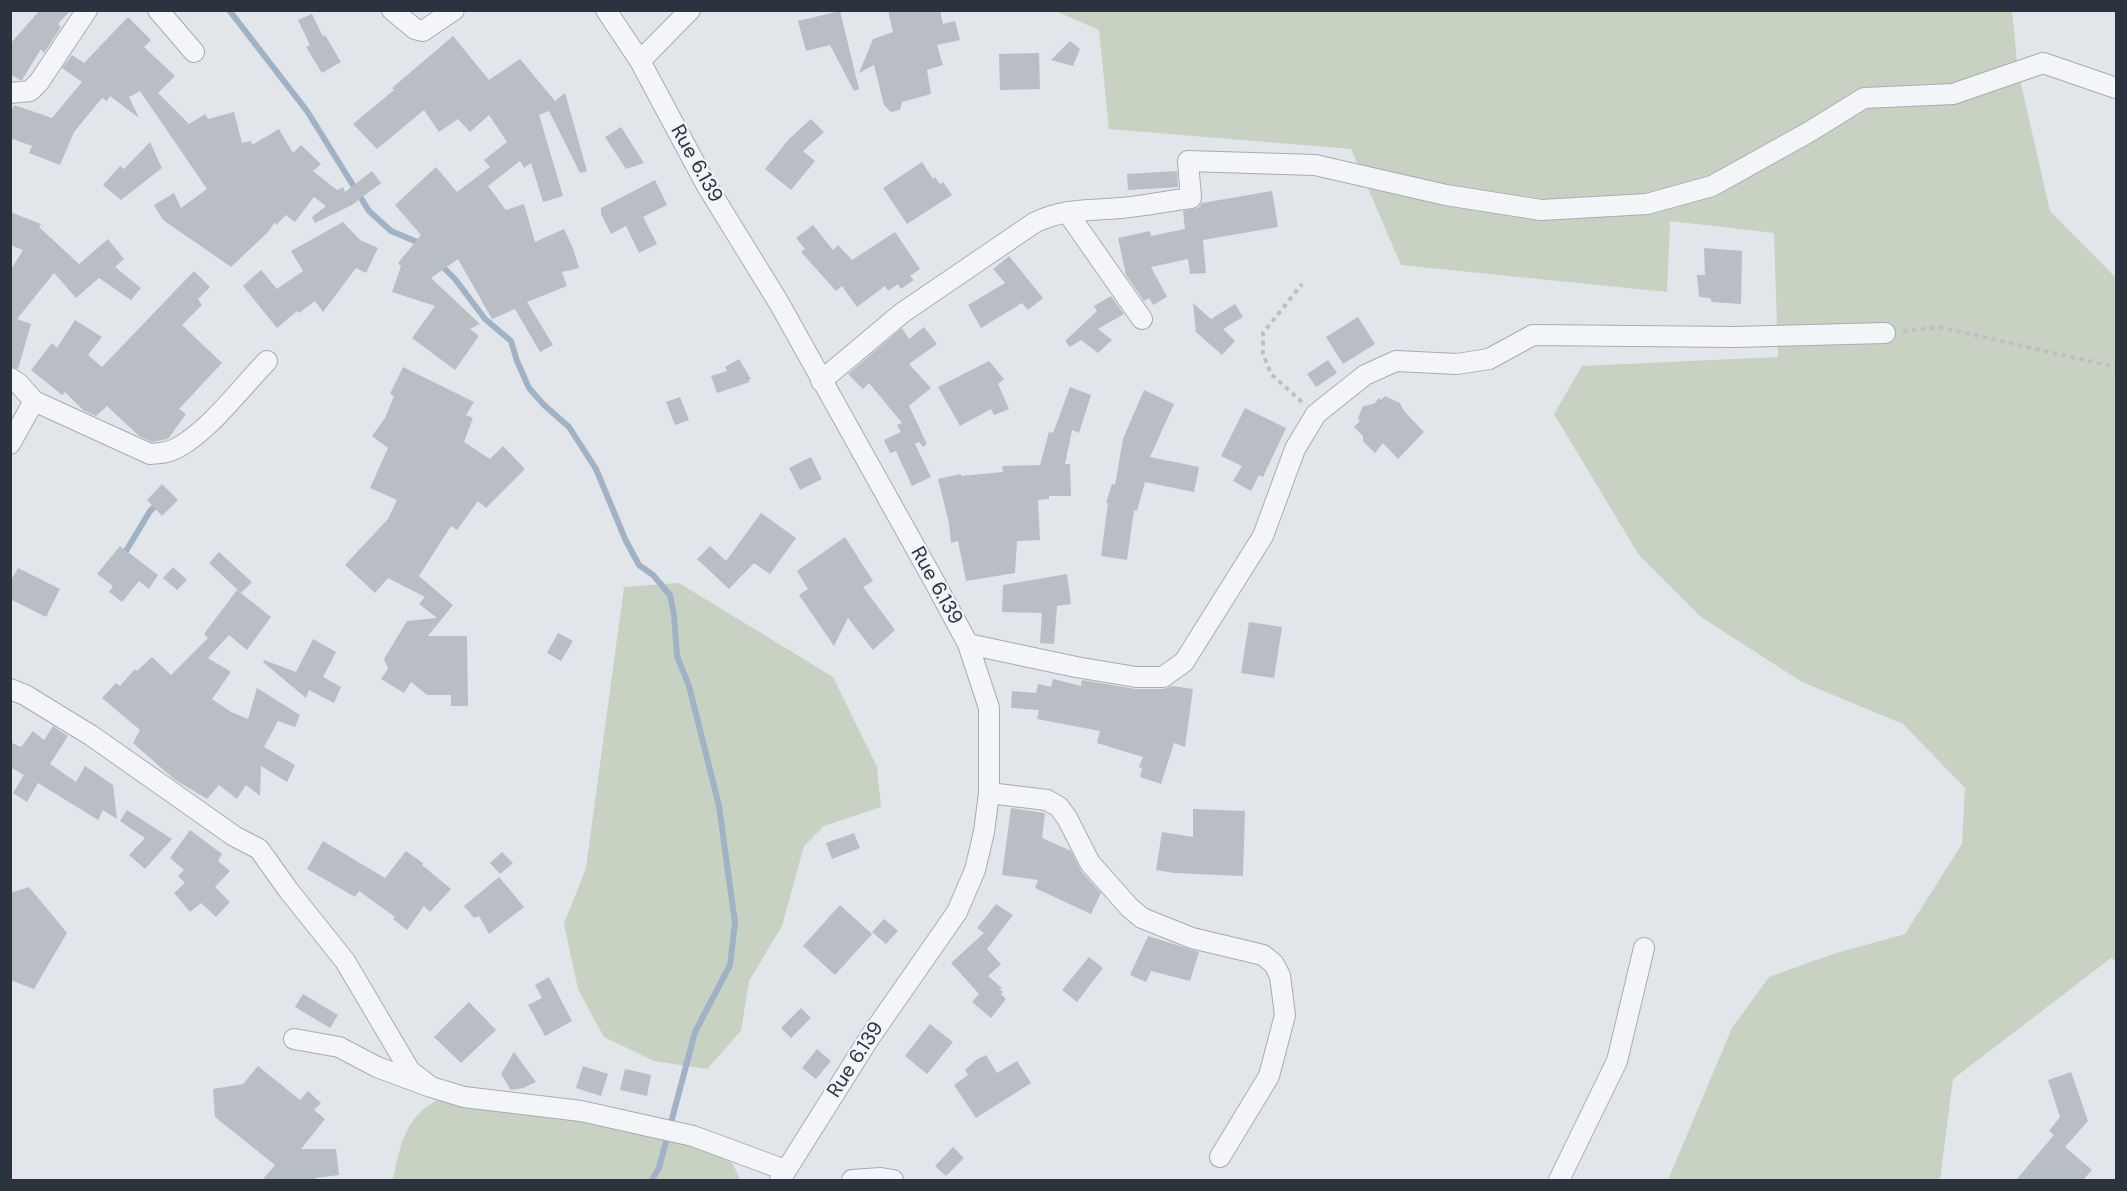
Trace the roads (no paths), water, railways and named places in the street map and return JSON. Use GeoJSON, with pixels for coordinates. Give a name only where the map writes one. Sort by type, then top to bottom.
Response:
{"type":"FeatureCollection","features":[{"type":"Feature","properties":{"kind":"street"},"geometry":{"type":"LineString","coordinates":[[10,93],[30,91],[39,82],[87,10]]}},
{"type":"Feature","properties":{"kind":"street"},"geometry":{"type":"LineString","coordinates":[[158,10],[194,52]]}},
{"type":"Feature","properties":{"kind":"street"},"geometry":{"type":"LineString","coordinates":[[392,10],[415,29],[423,31],[454,10]]}},
{"type":"Feature","properties":{"kind":"street","name":"Rue 6.139"},"geometry":{"type":"LineString","coordinates":[[606,10],[640,61],[707,186],[779,303],[968,644],[989,708],[989,793],[984,832],[975,870],[957,912],[870,1037],[782,1175]]}},
{"type":"Feature","properties":{"kind":"street"},"geometry":{"type":"LineString","coordinates":[[640,61],[690,10]]}},
{"type":"Feature","properties":{"kind":"street"},"geometry":{"type":"LineString","coordinates":[[821,381],[902,313],[1034,224],[1051,215],[1191,198],[1188,161],[1315,165],[1446,195],[1541,210],[1647,204],[1712,186],[1809,132],[1864,98],[1953,94],[2043,63],[2116,88]]}},
{"type":"Feature","properties":{"kind":"street"},"geometry":{"type":"LineString","coordinates":[[1067,212],[1142,319]]}},
{"type":"Feature","properties":{"kind":"street"},"geometry":{"type":"LineString","coordinates":[[968,644],[1136,677],[1163,677],[1184,662],[1263,536],[1295,450],[1316,414],[1365,375],[1396,361],[1458,364],[1489,358],[1533,335],[1735,337],[1885,333]]}},
{"type":"Feature","properties":{"kind":"street"},"geometry":{"type":"LineString","coordinates":[[10,378],[18,383],[34,401],[150,454],[177,449],[200,433],[267,361]]}},
{"type":"Feature","properties":{"kind":"street"},"geometry":{"type":"LineString","coordinates":[[10,444],[34,401]]}},
{"type":"Feature","properties":{"kind":"street"},"geometry":{"type":"LineString","coordinates":[[10,688],[92,736],[234,836],[260,849],[289,891],[345,961],[410,1071],[431,1087]]}},
{"type":"Feature","properties":{"kind":"street"},"geometry":{"type":"LineString","coordinates":[[989,793],[1047,801],[1059,807],[1090,863],[1129,907],[1142,918],[1192,938],[1263,955],[1274,964],[1280,976],[1286,1015],[1269,1076],[1220,1157]]}},
{"type":"Feature","properties":{"kind":"street"},"geometry":{"type":"LineString","coordinates":[[1559,1180],[1617,1060],[1644,948]]}},
{"type":"Feature","properties":{"kind":"street"},"geometry":{"type":"LineString","coordinates":[[294,1039],[339,1047],[377,1067],[464,1097],[581,1110],[693,1136],[782,1175]]}},
{"type":"Feature","properties":{"kind":"street"},"geometry":{"type":"LineString","coordinates":[[852,1180],[881,1178],[893,1180]]}},
{"type":"Feature","properties":{"kind":"waterway"},"geometry":{"type":"LineString","coordinates":[[229,10],[307,111],[369,211],[391,231],[422,244]]}},
{"type":"Feature","properties":{"kind":"waterway"},"geometry":{"type":"LineString","coordinates":[[439,263],[455,279],[485,319],[511,341],[529,388],[569,427],[596,469],[626,541],[639,565],[653,575],[670,595],[677,656],[689,686],[719,806],[735,923],[730,965],[695,1032],[659,1168],[652,1180]]}},
{"type":"Feature","properties":{"kind":"waterway"},"geometry":{"type":"LineString","coordinates":[[126,551],[150,511],[159,503]]}}]}
